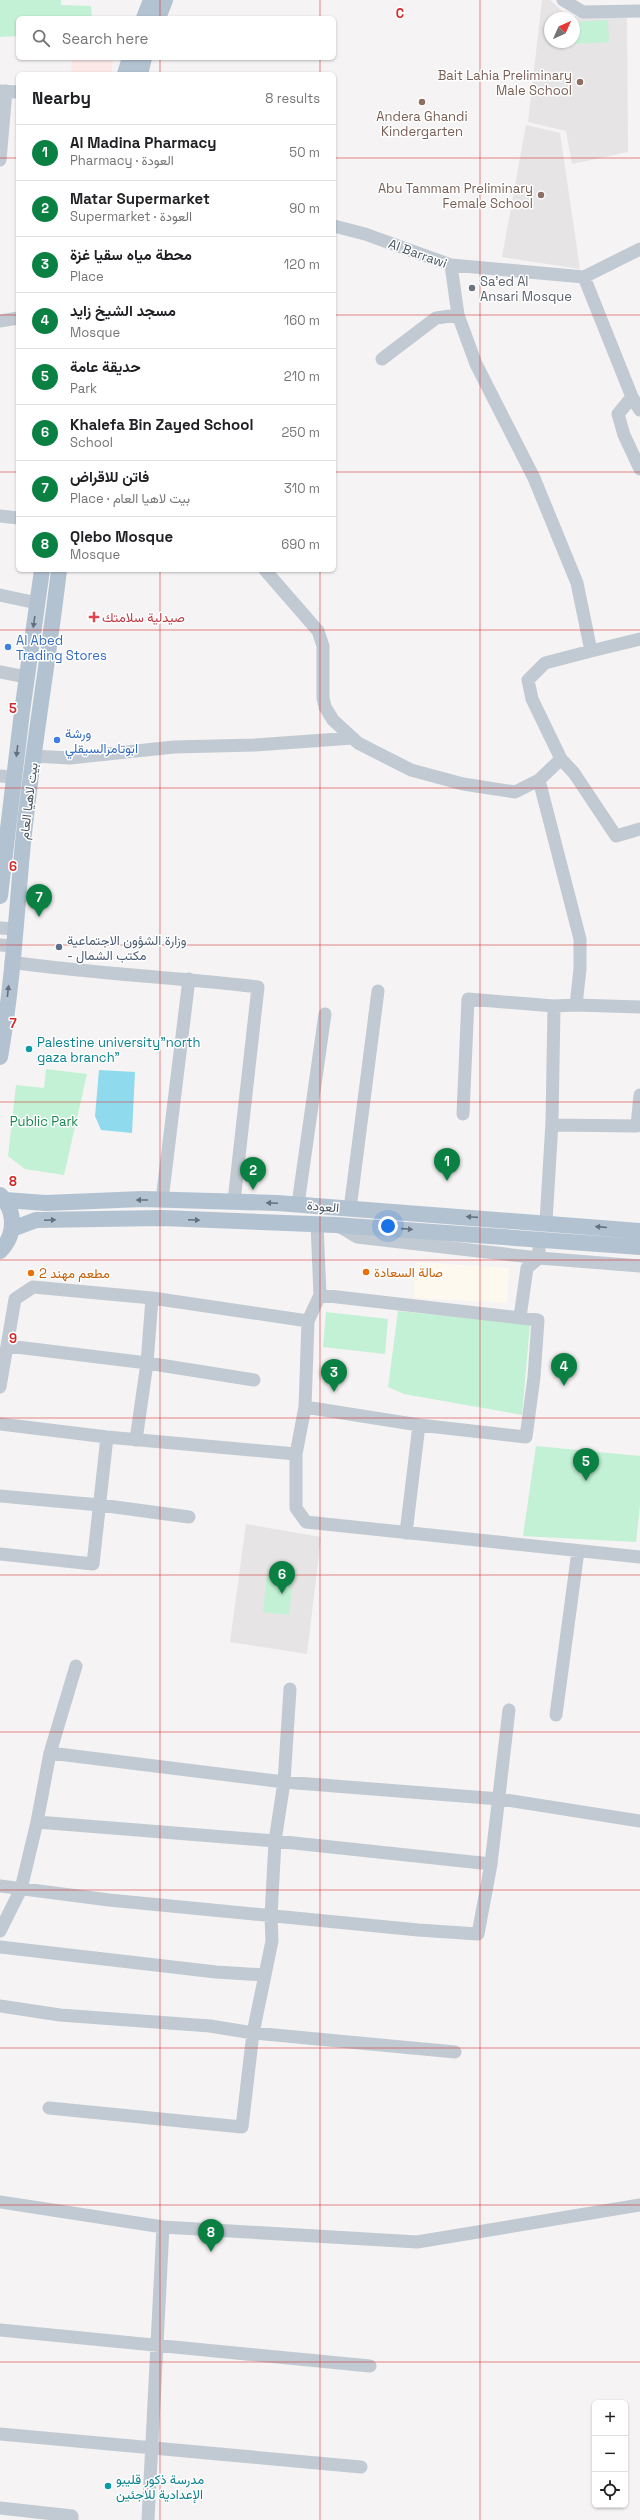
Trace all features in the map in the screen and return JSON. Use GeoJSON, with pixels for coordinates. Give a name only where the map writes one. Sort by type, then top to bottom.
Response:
{"type":"FeatureCollection","features":[{"type":"Feature","properties":{"kind":"main road"},"geometry":{"type":"LineString","coordinates":[[145,16],[151,0]]}},
{"type":"Feature","properties":{"kind":"main road"},"geometry":{"type":"LineString","coordinates":[[159,16],[165,0]]}},
{"type":"Feature","properties":{"kind":"main road"},"geometry":{"type":"LineString","coordinates":[[126,72],[129,60]]}},
{"type":"Feature","properties":{"kind":"main road"},"geometry":{"type":"LineString","coordinates":[[140,72],[144,60]]}},
{"type":"Feature","properties":{"kind":"main road","name":"بيت لاهيا العام"},"geometry":{"type":"LineString","coordinates":[[0,896],[7,777],[26,677],[42,572]]}},
{"type":"Feature","properties":{"kind":"main road","name":"بيت لاهيا العام"},"geometry":{"type":"LineString","coordinates":[[0,1057],[8,951],[8,929],[34,756],[59,572]]}},
{"type":"Feature","properties":{"kind":"main road"},"geometry":{"type":"LineString","coordinates":[[0,1251],[8,1240],[12,1229],[12,1217],[2,1197]]}},
{"type":"Feature","properties":{"kind":"main road","name":"العودة"},"geometry":{"type":"LineString","coordinates":[[2,1197],[46,1203],[162,1200],[298,1204],[640,1230]]}},
{"type":"Feature","properties":{"kind":"main road","name":"العودة"},"geometry":{"type":"LineString","coordinates":[[12,1229],[36,1220],[112,1218],[336,1224],[539,1238],[640,1247]]}},
{"type":"Feature","properties":{"kind":"street"},"geometry":{"type":"LineString","coordinates":[[563,0],[583,12],[640,11]]}},
{"type":"Feature","properties":{"kind":"street"},"geometry":{"type":"LineString","coordinates":[[0,160],[8,91]]}},
{"type":"Feature","properties":{"kind":"street","name":"Al Barrawi"},"geometry":{"type":"LineString","coordinates":[[336,227],[365,234],[451,265],[584,277]]}},
{"type":"Feature","properties":{"kind":"street"},"geometry":{"type":"LineString","coordinates":[[640,249],[584,277],[632,397],[640,410]]}},
{"type":"Feature","properties":{"kind":"street"},"geometry":{"type":"LineString","coordinates":[[451,265],[458,315],[476,364],[534,478],[577,583],[591,651]]}},
{"type":"Feature","properties":{"kind":"street"},"geometry":{"type":"LineString","coordinates":[[382,359],[436,318],[458,315]]}},
{"type":"Feature","properties":{"kind":"street"},"geometry":{"type":"LineString","coordinates":[[0,321],[16,318]]}},
{"type":"Feature","properties":{"kind":"street"},"geometry":{"type":"LineString","coordinates":[[632,397],[618,414],[624,435],[640,470]]}},
{"type":"Feature","properties":{"kind":"street"},"geometry":{"type":"LineString","coordinates":[[0,516],[16,518]]}},
{"type":"Feature","properties":{"kind":"street"},"geometry":{"type":"LineString","coordinates":[[267,572],[318,631],[323,646],[322,698],[325,707],[333,720],[358,743],[411,770],[463,784],[515,792],[539,780],[561,759]]}},
{"type":"Feature","properties":{"kind":"street"},"geometry":{"type":"LineString","coordinates":[[0,595],[37,603]]}},
{"type":"Feature","properties":{"kind":"street"},"geometry":{"type":"LineString","coordinates":[[640,639],[545,662],[528,680],[532,698],[561,759],[574,773],[616,836],[640,830]]}},
{"type":"Feature","properties":{"kind":"street"},"geometry":{"type":"LineString","coordinates":[[0,672],[26,677]]}},
{"type":"Feature","properties":{"kind":"street"},"geometry":{"type":"LineString","coordinates":[[34,756],[70,758],[174,747],[255,745],[353,738]]}},
{"type":"Feature","properties":{"kind":"street"},"geometry":{"type":"LineString","coordinates":[[539,780],[580,939],[580,969],[576,1005]]}},
{"type":"Feature","properties":{"kind":"street"},"geometry":{"type":"LineString","coordinates":[[8,951],[82,972],[189,979],[258,987],[234,1201]]}},
{"type":"Feature","properties":{"kind":"street"},"geometry":{"type":"LineString","coordinates":[[162,1200],[189,979]]}},
{"type":"Feature","properties":{"kind":"street"},"geometry":{"type":"LineString","coordinates":[[350,1209],[378,991]]}},
{"type":"Feature","properties":{"kind":"street"},"geometry":{"type":"LineString","coordinates":[[463,1114],[468,999],[554,1006],[576,1005],[640,1008]]}},
{"type":"Feature","properties":{"kind":"street"},"geometry":{"type":"LineString","coordinates":[[546,1222],[552,1125],[554,1006]]}},
{"type":"Feature","properties":{"kind":"street"},"geometry":{"type":"LineString","coordinates":[[298,1204],[325,1014]]}},
{"type":"Feature","properties":{"kind":"street"},"geometry":{"type":"LineString","coordinates":[[552,1125],[637,1126],[640,1095]]}},
{"type":"Feature","properties":{"kind":"street"},"geometry":{"type":"LineString","coordinates":[[317,1224],[320,1295],[308,1321],[305,1407],[296,1454],[296,1508],[306,1522],[640,1557]]}},
{"type":"Feature","properties":{"kind":"street"},"geometry":{"type":"LineString","coordinates":[[336,1224],[357,1237],[539,1258],[640,1266]]}},
{"type":"Feature","properties":{"kind":"street"},"geometry":{"type":"LineString","coordinates":[[539,1238],[539,1258]]}},
{"type":"Feature","properties":{"kind":"street"},"geometry":{"type":"LineString","coordinates":[[520,1317],[527,1268],[539,1258]]}},
{"type":"Feature","properties":{"kind":"street"},"geometry":{"type":"LineString","coordinates":[[0,1387],[15,1299],[33,1287],[152,1298],[308,1321]]}},
{"type":"Feature","properties":{"kind":"street"},"geometry":{"type":"LineString","coordinates":[[305,1407],[419,1425],[526,1437],[534,1377],[538,1320],[320,1295]]}},
{"type":"Feature","properties":{"kind":"street"},"geometry":{"type":"LineString","coordinates":[[136,1440],[147,1362],[152,1298]]}},
{"type":"Feature","properties":{"kind":"street"},"geometry":{"type":"LineString","coordinates":[[8,1346],[147,1362],[254,1380]]}},
{"type":"Feature","properties":{"kind":"street"},"geometry":{"type":"LineString","coordinates":[[0,1424],[136,1440],[296,1454]]}},
{"type":"Feature","properties":{"kind":"street"},"geometry":{"type":"LineString","coordinates":[[406,1533],[419,1425]]}},
{"type":"Feature","properties":{"kind":"street"},"geometry":{"type":"LineString","coordinates":[[0,1554],[93,1564],[107,1437]]}},
{"type":"Feature","properties":{"kind":"street"},"geometry":{"type":"LineString","coordinates":[[0,1496],[189,1517]]}},
{"type":"Feature","properties":{"kind":"street"},"geometry":{"type":"LineString","coordinates":[[556,1715],[578,1551]]}},
{"type":"Feature","properties":{"kind":"street"},"geometry":{"type":"LineString","coordinates":[[0,1931],[20,1889],[37,1822],[50,1753],[76,1666]]}},
{"type":"Feature","properties":{"kind":"street"},"geometry":{"type":"LineString","coordinates":[[49,2108],[242,2127],[253,2032],[272,1941],[271,1916],[275,1841],[284,1782],[290,1689]]}},
{"type":"Feature","properties":{"kind":"street"},"geometry":{"type":"LineString","coordinates":[[0,1886],[271,1916],[478,1934],[491,1864],[500,1799],[509,1710]]}},
{"type":"Feature","properties":{"kind":"street"},"geometry":{"type":"LineString","coordinates":[[50,1753],[284,1782],[500,1799],[640,1821]]}},
{"type":"Feature","properties":{"kind":"street"},"geometry":{"type":"LineString","coordinates":[[37,1822],[275,1841],[491,1864]]}},
{"type":"Feature","properties":{"kind":"street"},"geometry":{"type":"LineString","coordinates":[[0,1948],[216,1972],[265,1975]]}},
{"type":"Feature","properties":{"kind":"street"},"geometry":{"type":"LineString","coordinates":[[0,2006],[60,2015],[210,2026],[253,2032],[455,2052]]}},
{"type":"Feature","properties":{"kind":"street"},"geometry":{"type":"LineString","coordinates":[[0,2202],[163,2227],[417,2242],[640,2205]]}},
{"type":"Feature","properties":{"kind":"street"},"geometry":{"type":"LineString","coordinates":[[148,2520],[163,2227]]}},
{"type":"Feature","properties":{"kind":"street"},"geometry":{"type":"LineString","coordinates":[[0,2330],[370,2366]]}},
{"type":"Feature","properties":{"kind":"street"},"geometry":{"type":"LineString","coordinates":[[0,2434],[361,2467]]}},
{"type":"Feature","properties":{"kind":"street"},"geometry":{"type":"LineString","coordinates":[[0,2508],[72,2516],[72,2520]]}},
{"type":"Feature","properties":{"kind":"shaded area","name":"Bait Lahia Preliminary Male School"},"geometry":{"type":"Polygon","coordinates":[[[542,0],[550,0],[564,12],[544,12],[544,48],[580,48],[580,16],[627,18],[628,152],[572,164],[566,131],[528,122],[542,0]]]}},
{"type":"Feature","properties":{"kind":"shaded area"},"geometry":{"type":"Polygon","coordinates":[[[72,60],[113,60],[111,72],[71,72],[72,60]]]}},
{"type":"Feature","properties":{"kind":"shaded area","name":"Abu Tammam Preliminary Female School"},"geometry":{"type":"Polygon","coordinates":[[[526,125],[560,133],[580,269],[502,257],[526,125]]]}},
{"type":"Feature","properties":{"kind":"shaded area"},"geometry":{"type":"Polygon","coordinates":[[[415,1262],[509,1268],[507,1303],[414,1298],[415,1262]]]}},
{"type":"Feature","properties":{"kind":"shaded area"},"geometry":{"type":"Polygon","coordinates":[[[246,1524],[321,1537],[307,1654],[230,1642],[246,1524]]]}},
{"type":"Feature","properties":{"kind":"green space"},"geometry":{"type":"Polygon","coordinates":[[[0,0],[61,0],[61,5],[91,6],[92,16],[16,16],[16,36],[0,37],[0,0]]]}},
{"type":"Feature","properties":{"kind":"green space"},"geometry":{"type":"Polygon","coordinates":[[[608,20],[609,42],[580,44],[580,22],[608,20]]]}},
{"type":"Feature","properties":{"kind":"green space","name":"Public Park"},"geometry":{"type":"Polygon","coordinates":[[[46,1069],[87,1074],[64,1175],[25,1169],[8,1156],[16,1085],[44,1088],[46,1069]]]}},
{"type":"Feature","properties":{"kind":"green space"},"geometry":{"type":"Polygon","coordinates":[[[398,1311],[530,1324],[522,1415],[404,1394],[388,1387],[398,1311]]]}},
{"type":"Feature","properties":{"kind":"green space"},"geometry":{"type":"Polygon","coordinates":[[[326,1312],[388,1319],[385,1354],[323,1347],[326,1312]]]}},
{"type":"Feature","properties":{"kind":"green space"},"geometry":{"type":"Polygon","coordinates":[[[536,1446],[640,1456],[640,1505],[636,1542],[523,1536],[536,1446]]]}},
{"type":"Feature","properties":{"kind":"green space"},"geometry":{"type":"Polygon","coordinates":[[[267,1573],[293,1576],[289,1615],[263,1612],[267,1573]]]}},
{"type":"Feature","properties":{"kind":"water"},"geometry":{"type":"Polygon","coordinates":[[[99,1070],[135,1072],[132,1133],[101,1130],[95,1116],[99,1070]]]}},
{"type":"Feature","properties":{"kind":"place","name":"Bait Lahia Preliminary Male School"},"geometry":{"type":"Point","coordinates":[580,82]}},
{"type":"Feature","properties":{"kind":"place","name":"Andera Ghandi Kindergarten"},"geometry":{"type":"Point","coordinates":[422,102]}},
{"type":"Feature","properties":{"kind":"place","name":"Abu Tammam Preliminary Female School"},"geometry":{"type":"Point","coordinates":[541,195]}},
{"type":"Feature","properties":{"kind":"place","name":"Sa'ed Al Ansari Mosque"},"geometry":{"type":"Point","coordinates":[472,288]}},
{"type":"Feature","properties":{"kind":"place","name":"صيدلية سلامتك"},"geometry":{"type":"Point","coordinates":[94,617]}},
{"type":"Feature","properties":{"kind":"place","name":"Al Abed Trading Stores"},"geometry":{"type":"Point","coordinates":[8,647]}},
{"type":"Feature","properties":{"kind":"place","name":"ورشة ابوتامرالسيقلي"},"geometry":{"type":"Point","coordinates":[57,740]}},
{"type":"Feature","properties":{"kind":"place","name":"فاتن للاقراض"},"geometry":{"type":"Point","coordinates":[39,917]}},
{"type":"Feature","properties":{"kind":"place","name":"وزارة الشؤون الاجتماعية - مكتب الشمال"},"geometry":{"type":"Point","coordinates":[59,947]}},
{"type":"Feature","properties":{"kind":"place","name":"Palestine university\"north gaza branch\""},"geometry":{"type":"Point","coordinates":[29,1049]}},
{"type":"Feature","properties":{"kind":"place","name":"Al Madina Pharmacy"},"geometry":{"type":"Point","coordinates":[447,1181]}},
{"type":"Feature","properties":{"kind":"place","name":"Matar Supermarket"},"geometry":{"type":"Point","coordinates":[253,1190]}},
{"type":"Feature","properties":{"kind":"place","name":"صالة السعادة"},"geometry":{"type":"Point","coordinates":[366,1272]}},
{"type":"Feature","properties":{"kind":"place","name":"مطعم مهند 2"},"geometry":{"type":"Point","coordinates":[31,1273]}},
{"type":"Feature","properties":{"kind":"place","name":"مسجد الشيخ زايد"},"geometry":{"type":"Point","coordinates":[564,1386]}},
{"type":"Feature","properties":{"kind":"place","name":"محطة مياه سقيا غزة"},"geometry":{"type":"Point","coordinates":[334,1392]}},
{"type":"Feature","properties":{"kind":"place","name":"حديقة عامة"},"geometry":{"type":"Point","coordinates":[586,1481]}},
{"type":"Feature","properties":{"kind":"place","name":"Khalefa Bin Zayed School"},"geometry":{"type":"Point","coordinates":[282,1594]}},
{"type":"Feature","properties":{"kind":"place","name":"Qlebo Mosque"},"geometry":{"type":"Point","coordinates":[211,2252]}},
{"type":"Feature","properties":{"kind":"place","name":"مدرسة ذكور قليبو الإعدادية للاجئين"},"geometry":{"type":"Point","coordinates":[108,2486]}}]}
